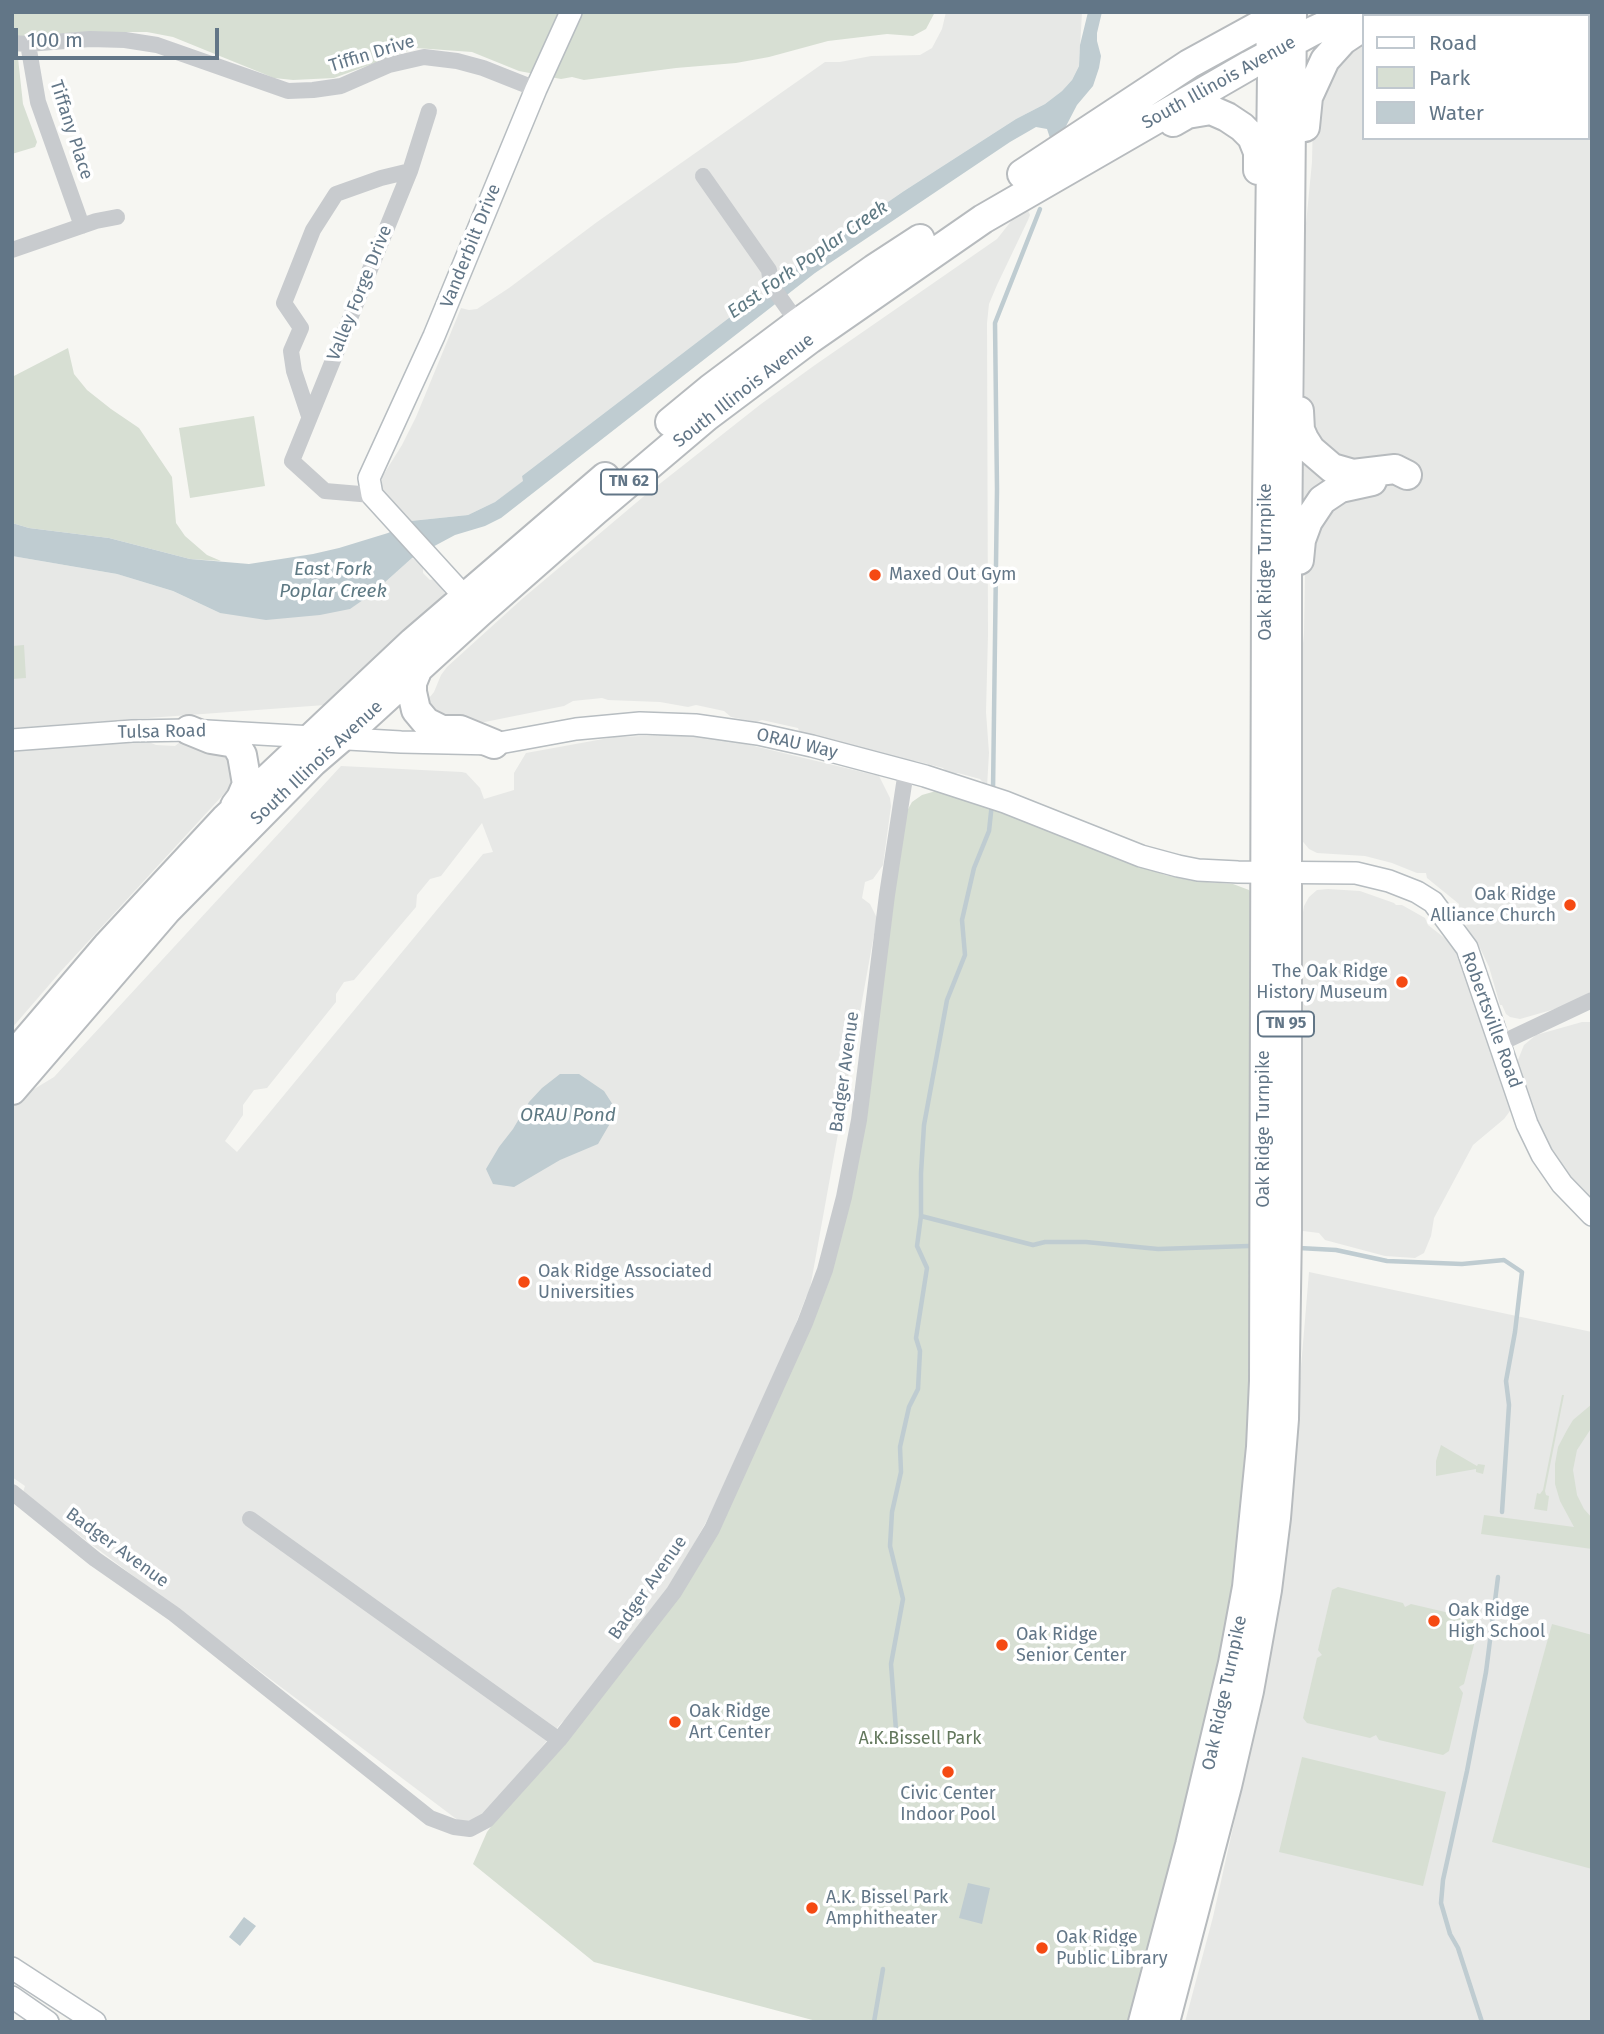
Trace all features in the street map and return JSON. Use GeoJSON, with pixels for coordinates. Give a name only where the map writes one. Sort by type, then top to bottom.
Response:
{"type":"FeatureCollection","features":[{"type":"Feature","properties":{"kind":"highway","name":"South Illinois Avenue"},"geometry":{"type":"LineString","coordinates":[[12,1057],[107,946],[225,819],[312,737],[472,605],[595,511],[706,417],[810,339],[983,219],[1281,48],[1355,12]]}},
{"type":"Feature","properties":{"kind":"highway","name":"South Illinois Avenue"},"geometry":{"type":"LineString","coordinates":[[12,1090],[166,911],[313,762],[419,666],[472,605],[793,317],[874,269],[1070,144],[1189,64],[1268,17]]}},
{"type":"Feature","properties":{"kind":"highway","name":"Oak Ridge Turnpike"},"geometry":{"type":"LineString","coordinates":[[1143,2022],[1218,1734],[1233,1664],[1248,1574],[1261,1447],[1276,872],[1287,709],[1292,88],[1281,48],[1268,17]]}},
{"type":"Feature","properties":{"kind":"highway"},"geometry":{"type":"LineString","coordinates":[[1287,709],[1298,633],[1301,540],[1308,521],[1322,500],[1340,488],[1374,481],[1397,480],[1407,475],[1395,469],[1353,474],[1342,472],[1323,461],[1304,439],[1300,430],[1299,362],[1290,289],[1308,97],[1325,60],[1343,40],[1362,27]]}},
{"type":"Feature","properties":{"kind":"highway","name":"Oak Ridge Turnpike"},"geometry":{"type":"LineString","coordinates":[[1165,2022],[1224,1799],[1249,1691],[1267,1590],[1284,1419],[1268,267],[1281,48]]}},
{"type":"Feature","properties":{"kind":"highway"},"geometry":{"type":"LineString","coordinates":[[1090,156],[1130,146],[1187,114],[1211,110],[1227,117],[1252,137],[1258,152],[1258,214],[1268,267]]}},
{"type":"Feature","properties":{"kind":"highway"},"geometry":{"type":"LineString","coordinates":[[419,666],[412,683],[412,692],[416,710],[426,722],[442,730],[460,730],[494,744]]}},
{"type":"Feature","properties":{"kind":"highway"},"geometry":{"type":"LineString","coordinates":[[189,730],[211,739],[234,743],[242,754],[247,784],[241,798],[225,819]]}},
{"type":"Feature","properties":{"kind":"highway"},"geometry":{"type":"LineString","coordinates":[[166,911],[237,852],[332,760],[352,747],[371,740]]}},
{"type":"Feature","properties":{"kind":"street","name":"Vanderbilt Drive"},"geometry":{"type":"LineString","coordinates":[[370,486],[536,89],[571,12]]}},
{"type":"Feature","properties":{"kind":"street","name":"Tiffin Drive"},"geometry":{"type":"LineString","coordinates":[[20,44],[90,39],[125,40],[157,45],[288,91],[341,86],[389,65],[424,57],[457,61],[483,68],[536,89]]}},
{"type":"Feature","properties":{"kind":"street","name":"Tiffany Place"},"geometry":{"type":"LineString","coordinates":[[20,44],[82,226]]}},
{"type":"Feature","properties":{"kind":"street","name":"Valley Forge Drive"},"geometry":{"type":"LineString","coordinates":[[370,486],[325,491],[292,461],[410,171],[429,111]]}},
{"type":"Feature","properties":{"kind":"street"},"geometry":{"type":"LineString","coordinates":[[309,416],[294,372],[291,351],[301,328],[284,303],[313,230],[336,194],[410,171]]}},
{"type":"Feature","properties":{"kind":"street"},"geometry":{"type":"LineString","coordinates":[[704,176],[769,270],[771,285],[793,317]]}},
{"type":"Feature","properties":{"kind":"street"},"geometry":{"type":"LineString","coordinates":[[12,250],[96,221],[117,217]]}},
{"type":"Feature","properties":{"kind":"street"},"geometry":{"type":"LineString","coordinates":[[370,486],[396,522],[472,605]]}},
{"type":"Feature","properties":{"kind":"street","name":"ORAU Way"},"geometry":{"type":"LineString","coordinates":[[312,737],[494,744],[576,729],[640,723],[695,725],[758,734],[906,771],[996,799],[1141,856],[1178,866],[1198,870],[1276,872]]}},
{"type":"Feature","properties":{"kind":"street","name":"Tulsa Road"},"geometry":{"type":"LineString","coordinates":[[12,740],[132,731],[189,730],[312,737]]}},
{"type":"Feature","properties":{"kind":"street","name":"Badger Avenue"},"geometry":{"type":"LineString","coordinates":[[12,1492],[95,1559],[174,1614],[430,1818],[454,1827],[470,1829],[487,1820],[559,1740],[674,1592],[712,1529],[805,1324],[825,1270],[845,1197],[859,1120],[887,895],[906,771]]}},
{"type":"Feature","properties":{"kind":"street","name":"Robertsville Road"},"geometry":{"type":"LineString","coordinates":[[1276,872],[1331,872],[1371,876],[1417,892],[1433,902],[1467,948],[1527,1124],[1542,1155],[1562,1184],[1592,1215]]}},
{"type":"Feature","properties":{"kind":"street"},"geometry":{"type":"LineString","coordinates":[[1501,1043],[1592,1000]]}},
{"type":"Feature","properties":{"kind":"street"},"geometry":{"type":"LineString","coordinates":[[250,1519],[559,1740]]}},
{"type":"Feature","properties":{"kind":"street"},"geometry":{"type":"LineString","coordinates":[[12,1968],[95,2022]]}},
{"type":"Feature","properties":{"kind":"street"},"geometry":{"type":"LineString","coordinates":[[12,1997],[48,2022]]}},
{"type":"Feature","properties":{"kind":"shaded area"},"geometry":{"type":"Polygon","coordinates":[[[946,12],[1082,12],[1079,66],[1072,80],[1045,104],[1016,119],[789,268],[786,281],[760,300],[755,298],[522,476],[524,481],[495,502],[468,515],[411,521],[382,490],[382,477],[416,417],[461,308],[477,309],[509,288],[597,222],[825,62],[871,56],[920,55],[932,48],[942,29],[946,12]]]}},
{"type":"Feature","properties":{"kind":"shaded area"},"geometry":{"type":"Polygon","coordinates":[[[1592,12],[1592,991],[1562,1007],[1520,1019],[1510,1017],[1500,1005],[1489,967],[1459,913],[1459,904],[1427,878],[1426,873],[1417,873],[1365,856],[1317,853],[1309,849],[1299,837],[1297,708],[1309,546],[1302,514],[1305,234],[1312,162],[1313,116],[1329,68],[1362,42],[1362,140],[1590,140],[1590,14],[1416,14],[1592,12]]]}},
{"type":"Feature","properties":{"kind":"shaded area"},"geometry":{"type":"Polygon","coordinates":[[[1027,208],[1030,215],[989,304],[987,323],[987,787],[980,779],[954,774],[943,768],[800,734],[798,728],[731,717],[724,711],[696,705],[688,707],[602,698],[573,701],[564,706],[475,724],[448,726],[425,703],[447,667],[522,599],[643,497],[761,404],[997,239],[1016,215],[1027,208]]]}},
{"type":"Feature","properties":{"kind":"shaded area"},"geometry":{"type":"Polygon","coordinates":[[[12,556],[117,574],[173,591],[220,613],[373,593],[412,558],[423,566],[423,573],[430,580],[435,579],[438,582],[445,594],[444,598],[325,705],[12,728],[12,556]]]}},
{"type":"Feature","properties":{"kind":"shaded area","name":"Oak Ridge Associated Universities"},"geometry":{"type":"Polygon","coordinates":[[[704,734],[879,776],[891,806],[883,865],[873,879],[865,882],[862,898],[870,904],[877,918],[809,1294],[710,1515],[667,1592],[567,1719],[497,1802],[480,1816],[467,1822],[459,1821],[59,1520],[23,1492],[25,1486],[12,1477],[12,1109],[21,1097],[54,1077],[341,766],[462,772],[480,788],[484,799],[514,790],[514,773],[526,753],[614,737],[704,734]],[[482,823],[441,876],[430,879],[417,895],[416,907],[354,980],[344,982],[336,994],[336,1002],[267,1088],[254,1090],[243,1105],[243,1115],[225,1141],[237,1152],[483,854],[493,852],[482,823]]]}},
{"type":"Feature","properties":{"kind":"shaded area"},"geometry":{"type":"Polygon","coordinates":[[[95,741],[149,742],[175,746],[180,742],[230,751],[234,783],[12,1028],[12,749],[95,741]]]}},
{"type":"Feature","properties":{"kind":"shaded area"},"geometry":{"type":"Polygon","coordinates":[[[1317,890],[1360,891],[1402,905],[1425,918],[1428,925],[1451,943],[1457,950],[1497,1068],[1518,1060],[1524,1045],[1536,1035],[1582,1022],[1592,1022],[1592,1202],[1572,1180],[1546,1143],[1529,1105],[1510,1111],[1473,1145],[1434,1218],[1424,1253],[1415,1258],[1385,1256],[1325,1240],[1319,1233],[1295,1230],[1295,1126],[1302,1096],[1302,918],[1309,897],[1317,890]]]}},
{"type":"Feature","properties":{"kind":"shaded area","name":"Oak Ridge High School"},"geometry":{"type":"Polygon","coordinates":[[[1309,1272],[1592,1332],[1592,2022],[1185,2022],[1213,1917],[1260,1707],[1281,1593],[1297,1451],[1309,1272]]]}},
{"type":"Feature","properties":{"kind":"green space"},"geometry":{"type":"Polygon","coordinates":[[[12,12],[935,12],[926,29],[913,36],[887,34],[828,41],[736,63],[584,80],[572,77],[561,79],[519,71],[472,52],[416,48],[334,78],[293,80],[274,78],[173,37],[147,32],[84,32],[19,37],[18,58],[23,104],[37,142],[35,147],[12,154],[12,12]]]}},
{"type":"Feature","properties":{"kind":"green space"},"geometry":{"type":"Polygon","coordinates":[[[68,348],[74,374],[87,390],[139,428],[172,477],[176,523],[185,536],[207,555],[221,561],[190,559],[109,538],[29,528],[12,523],[12,377],[68,348]]]}},
{"type":"Feature","properties":{"kind":"green space"},"geometry":{"type":"Polygon","coordinates":[[[254,416],[265,486],[190,498],[179,428],[254,416]]]}},
{"type":"Feature","properties":{"kind":"green space"},"geometry":{"type":"Polygon","coordinates":[[[24,645],[26,678],[12,679],[12,646],[24,645]]]}},
{"type":"Feature","properties":{"kind":"green space","name":"A.K.Bissell Park"},"geometry":{"type":"Polygon","coordinates":[[[936,791],[987,806],[1165,875],[1193,881],[1233,884],[1249,890],[1258,906],[1255,1452],[1240,1584],[1135,2022],[820,2022],[594,1962],[473,1864],[493,1824],[680,1594],[823,1292],[903,818],[912,802],[922,795],[936,791]]]}},
{"type":"Feature","properties":{"kind":"green space"},"geometry":{"type":"Polygon","coordinates":[[[1562,1395],[1545,1491],[1549,1496],[1547,1511],[1534,1509],[1537,1493],[1540,1494],[1543,1490],[1562,1395]]]}},
{"type":"Feature","properties":{"kind":"green space"},"geometry":{"type":"Polygon","coordinates":[[[1592,1404],[1592,1427],[1577,1450],[1573,1470],[1577,1495],[1592,1518],[1592,1549],[1481,1534],[1484,1515],[1574,1527],[1560,1501],[1555,1484],[1555,1464],[1558,1447],[1573,1420],[1592,1404]]]}},
{"type":"Feature","properties":{"kind":"green space"},"geometry":{"type":"Polygon","coordinates":[[[1441,1445],[1477,1466],[1485,1465],[1483,1474],[1476,1472],[1476,1469],[1436,1476],[1436,1461],[1441,1445]]]}},
{"type":"Feature","properties":{"kind":"green space"},"geometry":{"type":"Polygon","coordinates":[[[1338,1587],[1403,1603],[1405,1607],[1411,1604],[1475,1619],[1479,1625],[1464,1684],[1459,1687],[1463,1693],[1449,1751],[1443,1755],[1379,1740],[1376,1735],[1370,1738],[1307,1723],[1303,1718],[1317,1658],[1322,1655],[1318,1650],[1332,1590],[1338,1587]]]}},
{"type":"Feature","properties":{"kind":"green space"},"geometry":{"type":"Polygon","coordinates":[[[1552,1624],[1592,1635],[1592,1869],[1492,1842],[1552,1624]]]}},
{"type":"Feature","properties":{"kind":"green space"},"geometry":{"type":"Polygon","coordinates":[[[1302,1757],[1446,1792],[1423,1886],[1279,1852],[1302,1757]]]}},
{"type":"Feature","properties":{"kind":"water","name":"East Fork Poplar Creek"},"geometry":{"type":"Polygon","coordinates":[[[1088,12],[1102,12],[1097,33],[1101,56],[1099,68],[1093,86],[1077,105],[1064,130],[1050,138],[1047,129],[1036,127],[1010,142],[815,273],[501,518],[455,535],[412,558],[373,593],[350,609],[266,620],[220,613],[173,591],[117,574],[12,556],[12,523],[29,528],[109,538],[190,559],[249,564],[339,548],[388,533],[411,521],[468,515],[495,502],[523,481],[522,476],[755,298],[760,300],[786,281],[789,268],[1062,91],[1079,66],[1080,45],[1088,12]]]}},
{"type":"Feature","properties":{"kind":"water","name":"ORAU Pond"},"geometry":{"type":"Polygon","coordinates":[[[560,1074],[579,1074],[604,1091],[613,1105],[612,1120],[598,1144],[560,1160],[514,1187],[493,1184],[486,1169],[499,1147],[529,1102],[560,1074]]]}},
{"type":"Feature","properties":{"kind":"water"},"geometry":{"type":"Polygon","coordinates":[[[968,1883],[990,1888],[982,1924],[959,1918],[968,1883]]]}},
{"type":"Feature","properties":{"kind":"water"},"geometry":{"type":"Polygon","coordinates":[[[244,1917],[256,1926],[240,1946],[229,1937],[244,1917]]]}},
{"type":"Feature","properties":{"kind":"waterway"},"geometry":{"type":"LineString","coordinates":[[993,791],[997,489],[995,323],[1040,209]]}},
{"type":"Feature","properties":{"kind":"waterway"},"geometry":{"type":"LineString","coordinates":[[896,1730],[891,1664],[903,1599],[890,1546],[892,1512],[901,1472],[900,1447],[909,1407],[918,1389],[920,1351],[916,1338],[927,1268],[917,1246],[921,1216],[924,1125],[947,1000],[965,955],[962,920],[974,868],[989,831],[992,803]]}},
{"type":"Feature","properties":{"kind":"waterway"},"geometry":{"type":"LineString","coordinates":[[921,1216],[1033,1245],[1045,1242],[1086,1242],[1158,1249],[1249,1246]]}},
{"type":"Feature","properties":{"kind":"waterway"},"geometry":{"type":"LineString","coordinates":[[1299,1248],[1336,1250],[1387,1261],[1462,1264],[1504,1260],[1522,1272],[1506,1381],[1509,1405],[1502,1512]]}},
{"type":"Feature","properties":{"kind":"waterway"},"geometry":{"type":"LineString","coordinates":[[1482,2022],[1441,1903],[1443,1880],[1486,1672],[1498,1577]]}},
{"type":"Feature","properties":{"kind":"waterway"},"geometry":{"type":"LineString","coordinates":[[874,2022],[883,1969]]}},
{"type":"Feature","properties":{"kind":"place","name":"Maxed Out Gym"},"geometry":{"type":"Point","coordinates":[875,575]}},
{"type":"Feature","properties":{"kind":"place","name":"Oak Ridge Alliance Church"},"geometry":{"type":"Point","coordinates":[1570,905]}},
{"type":"Feature","properties":{"kind":"place","name":"The Oak Ridge History Museum"},"geometry":{"type":"Point","coordinates":[1402,982]}},
{"type":"Feature","properties":{"kind":"place","name":"Oak Ridge Associated Universities"},"geometry":{"type":"Point","coordinates":[524,1282]}},
{"type":"Feature","properties":{"kind":"place","name":"Oak Ridge High School"},"geometry":{"type":"Point","coordinates":[1434,1621]}},
{"type":"Feature","properties":{"kind":"place","name":"Oak Ridge Senior Center"},"geometry":{"type":"Point","coordinates":[1002,1645]}},
{"type":"Feature","properties":{"kind":"place","name":"Oak Ridge Art Center"},"geometry":{"type":"Point","coordinates":[675,1722]}},
{"type":"Feature","properties":{"kind":"place","name":"Civic Center Indoor Pool"},"geometry":{"type":"Point","coordinates":[948,1772]}},
{"type":"Feature","properties":{"kind":"place","name":"A.K. Bissel Park Amphitheater"},"geometry":{"type":"Point","coordinates":[812,1908]}},
{"type":"Feature","properties":{"kind":"place","name":"Oak Ridge Public Library"},"geometry":{"type":"Point","coordinates":[1042,1948]}}]}
